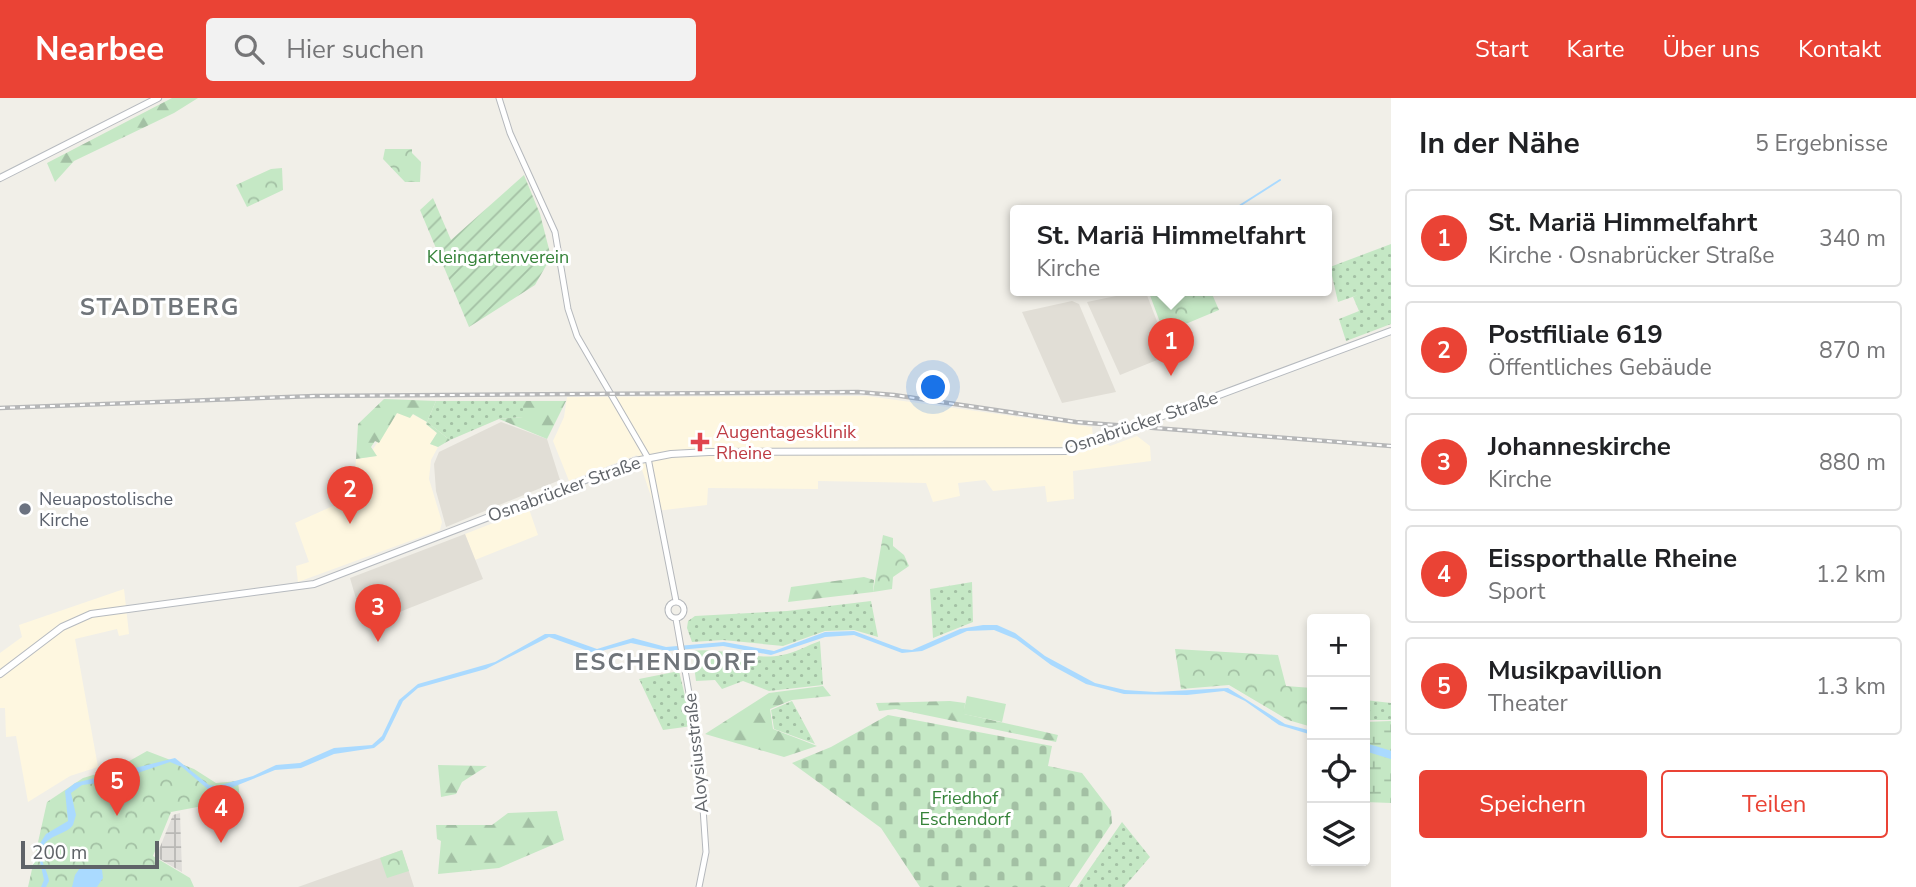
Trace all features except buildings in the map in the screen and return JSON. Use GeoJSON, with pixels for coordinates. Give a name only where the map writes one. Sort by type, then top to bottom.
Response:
{"type":"FeatureCollection","features":[{"type":"Feature","properties":{"kind":"main road"},"geometry":{"type":"LineString","coordinates":[[0,178],[158,98]]}},
{"type":"Feature","properties":{"kind":"main road","name":"Osnabrücker Straße"},"geometry":{"type":"LineString","coordinates":[[0,674],[62,627],[91,614],[314,584],[649,458],[709,452],[1069,451],[1391,331]]}},
{"type":"Feature","properties":{"kind":"street"},"geometry":{"type":"LineString","coordinates":[[499,98],[510,133],[555,232],[568,309],[578,336],[649,458],[676,601]]}},
{"type":"Feature","properties":{"kind":"street"},"geometry":{"type":"LineString","coordinates":[[676,601],[682,604],[685,611],[676,619],[670,617],[667,610],[676,601]]}},
{"type":"Feature","properties":{"kind":"street","name":"Aloysiusstraße"},"geometry":{"type":"LineString","coordinates":[[676,619],[699,750],[705,839],[699,887]]}},
{"type":"Feature","properties":{"kind":"shaded area"},"geometry":{"type":"Polygon","coordinates":[[[1116,296],[1147,296],[1168,350],[1162,358],[1120,375],[1087,302],[1116,296]]]}},
{"type":"Feature","properties":{"kind":"shaded area"},"geometry":{"type":"Polygon","coordinates":[[[1072,301],[1079,304],[1116,392],[1062,403],[1022,312],[1072,301]]]}},
{"type":"Feature","properties":{"kind":"shaded area"},"geometry":{"type":"Polygon","coordinates":[[[867,396],[1092,427],[1093,437],[1110,446],[1137,436],[1150,446],[1151,461],[1073,471],[1074,499],[1047,502],[1045,486],[993,491],[985,480],[958,483],[960,496],[933,502],[926,483],[818,481],[818,489],[708,488],[707,505],[656,511],[637,455],[569,481],[553,441],[564,417],[567,397],[867,396]]]}},
{"type":"Feature","properties":{"kind":"shaded area"},"geometry":{"type":"Polygon","coordinates":[[[397,413],[412,414],[427,422],[437,433],[430,444],[438,447],[431,460],[429,479],[442,522],[440,530],[298,582],[296,566],[309,562],[295,523],[335,505],[353,492],[356,459],[376,456],[373,449],[397,413]]]}},
{"type":"Feature","properties":{"kind":"shaded area"},"geometry":{"type":"Polygon","coordinates":[[[501,422],[547,439],[560,480],[446,527],[436,491],[434,464],[439,452],[501,422]]]}},
{"type":"Feature","properties":{"kind":"shaded area"},"geometry":{"type":"Polygon","coordinates":[[[529,509],[538,535],[475,560],[465,534],[529,509]]]}},
{"type":"Feature","properties":{"kind":"shaded area"},"geometry":{"type":"Polygon","coordinates":[[[465,534],[483,579],[364,626],[350,578],[465,534]]]}},
{"type":"Feature","properties":{"kind":"shaded area"},"geometry":{"type":"Polygon","coordinates":[[[124,589],[129,634],[119,636],[117,629],[75,639],[98,767],[70,776],[28,802],[16,736],[6,737],[5,708],[0,708],[0,653],[22,637],[19,625],[124,589]]]}},
{"type":"Feature","properties":{"kind":"shaded area"},"geometry":{"type":"Polygon","coordinates":[[[180,813],[182,872],[156,857],[173,815],[180,813]]]}},
{"type":"Feature","properties":{"kind":"shaded area"},"geometry":{"type":"Polygon","coordinates":[[[402,850],[414,887],[298,887],[402,850]]]}},
{"type":"Feature","properties":{"kind":"green space"},"geometry":{"type":"Polygon","coordinates":[[[172,98],[198,98],[174,113],[74,161],[55,182],[47,163],[172,98]]]}},
{"type":"Feature","properties":{"kind":"green space"},"geometry":{"type":"Polygon","coordinates":[[[385,149],[412,149],[412,153],[421,162],[420,182],[405,182],[383,159],[385,149]]]}},
{"type":"Feature","properties":{"kind":"green space"},"geometry":{"type":"Polygon","coordinates":[[[282,168],[283,190],[247,207],[236,185],[271,169],[282,168]]]}},
{"type":"Feature","properties":{"kind":"green space","name":"Kleingartenverein"},"geometry":{"type":"Polygon","coordinates":[[[524,175],[540,214],[551,257],[535,285],[469,327],[420,210],[433,198],[451,240],[524,175]]]}},
{"type":"Feature","properties":{"kind":"green space"},"geometry":{"type":"Polygon","coordinates":[[[1391,244],[1391,324],[1346,341],[1339,319],[1359,311],[1353,297],[1358,295],[1338,302],[1332,266],[1391,244]]]}},
{"type":"Feature","properties":{"kind":"green space"},"geometry":{"type":"Polygon","coordinates":[[[1150,296],[1213,296],[1219,310],[1164,333],[1150,296]]]}},
{"type":"Feature","properties":{"kind":"green space"},"geometry":{"type":"Polygon","coordinates":[[[384,399],[436,401],[427,422],[413,414],[410,418],[397,413],[379,443],[375,441],[371,447],[377,456],[356,459],[358,424],[384,399]]]}},
{"type":"Feature","properties":{"kind":"green space"},"geometry":{"type":"Polygon","coordinates":[[[436,401],[523,401],[523,417],[499,419],[450,440],[427,422],[436,401]]]}},
{"type":"Feature","properties":{"kind":"green space"},"geometry":{"type":"Polygon","coordinates":[[[523,401],[566,401],[547,439],[499,419],[523,417],[523,401]]]}},
{"type":"Feature","properties":{"kind":"green space"},"geometry":{"type":"Polygon","coordinates":[[[427,422],[450,440],[438,447],[430,444],[437,433],[427,422]]]}},
{"type":"Feature","properties":{"kind":"green space"},"geometry":{"type":"Polygon","coordinates":[[[883,535],[893,538],[893,546],[904,555],[909,566],[893,577],[892,589],[873,592],[883,535]]]}},
{"type":"Feature","properties":{"kind":"green space"},"geometry":{"type":"Polygon","coordinates":[[[864,577],[874,580],[873,592],[788,602],[791,587],[864,577]]]}},
{"type":"Feature","properties":{"kind":"green space"},"geometry":{"type":"Polygon","coordinates":[[[972,582],[973,622],[933,638],[930,589],[972,582]]]}},
{"type":"Feature","properties":{"kind":"green space"},"geometry":{"type":"Polygon","coordinates":[[[871,601],[878,637],[854,630],[825,631],[783,646],[723,640],[692,642],[687,628],[688,621],[695,616],[787,611],[871,601]]]}},
{"type":"Feature","properties":{"kind":"green space"},"geometry":{"type":"Polygon","coordinates":[[[820,641],[823,685],[769,691],[743,681],[722,689],[715,680],[696,681],[692,651],[772,656],[792,653],[820,641]]]}},
{"type":"Feature","properties":{"kind":"green space"},"geometry":{"type":"Polygon","coordinates":[[[1175,649],[1278,655],[1286,686],[1307,688],[1307,726],[1288,720],[1229,685],[1181,689],[1175,649]]]}},
{"type":"Feature","properties":{"kind":"green space"},"geometry":{"type":"Polygon","coordinates":[[[679,671],[692,726],[663,730],[639,679],[679,671]]]}},
{"type":"Feature","properties":{"kind":"green space"},"geometry":{"type":"Polygon","coordinates":[[[823,686],[831,696],[792,700],[770,709],[773,729],[817,746],[784,757],[705,734],[769,693],[823,686]]]}},
{"type":"Feature","properties":{"kind":"green space"},"geometry":{"type":"Polygon","coordinates":[[[967,696],[1006,704],[1002,722],[963,714],[967,696]]]}},
{"type":"Feature","properties":{"kind":"green space"},"geometry":{"type":"Polygon","coordinates":[[[792,701],[815,744],[774,729],[771,710],[792,701]]]}},
{"type":"Feature","properties":{"kind":"green space"},"geometry":{"type":"Polygon","coordinates":[[[1370,701],[1391,703],[1391,720],[1370,720],[1370,701]]]}},
{"type":"Feature","properties":{"kind":"green space"},"geometry":{"type":"Polygon","coordinates":[[[876,703],[965,703],[964,714],[1058,735],[1056,742],[896,709],[879,711],[876,703]]]}},
{"type":"Feature","properties":{"kind":"green space","name":"Friedhof Eschendorf"},"geometry":{"type":"Polygon","coordinates":[[[888,715],[1052,746],[1048,766],[1082,773],[1111,811],[1112,823],[1069,887],[920,887],[881,828],[792,763],[831,747],[888,715]]]}},
{"type":"Feature","properties":{"kind":"green space"},"geometry":{"type":"Polygon","coordinates":[[[1391,721],[1391,803],[1370,802],[1370,722],[1391,721]]]}},
{"type":"Feature","properties":{"kind":"green space"},"geometry":{"type":"Polygon","coordinates":[[[147,751],[194,769],[216,783],[238,781],[240,799],[171,812],[153,856],[190,878],[194,887],[28,887],[47,802],[83,778],[117,768],[147,751]]]}},
{"type":"Feature","properties":{"kind":"green space"},"geometry":{"type":"Polygon","coordinates":[[[438,765],[487,766],[462,782],[456,794],[441,797],[438,765]]]}},
{"type":"Feature","properties":{"kind":"green space"},"geometry":{"type":"Polygon","coordinates":[[[557,811],[564,840],[499,868],[438,874],[441,841],[437,839],[436,825],[492,825],[508,813],[557,811]]]}},
{"type":"Feature","properties":{"kind":"green space"},"geometry":{"type":"Polygon","coordinates":[[[1122,822],[1150,857],[1124,887],[1077,887],[1122,822]]]}},
{"type":"Feature","properties":{"kind":"green space"},"geometry":{"type":"Polygon","coordinates":[[[402,850],[409,871],[387,878],[380,858],[402,850]]]}},
{"type":"Feature","properties":{"kind":"water"},"geometry":{"type":"Polygon","coordinates":[[[997,625],[1015,633],[1045,656],[1095,683],[1125,690],[1155,692],[1228,688],[1285,724],[1307,730],[1307,733],[1279,725],[1245,701],[1224,691],[1187,695],[1124,694],[1086,684],[1051,665],[1016,639],[994,630],[967,631],[922,651],[902,653],[854,635],[825,637],[771,655],[723,646],[667,651],[631,643],[594,653],[549,637],[486,669],[418,688],[403,701],[384,740],[374,748],[334,754],[301,768],[275,770],[223,791],[210,791],[182,767],[170,762],[114,781],[82,785],[71,793],[76,815],[73,825],[49,839],[42,848],[41,857],[49,881],[46,887],[41,887],[44,880],[37,848],[46,834],[68,821],[65,791],[75,783],[175,758],[209,785],[217,786],[253,776],[276,765],[300,763],[334,748],[372,745],[382,736],[399,700],[418,684],[495,662],[545,634],[555,634],[597,649],[633,638],[666,647],[724,642],[774,651],[825,632],[854,631],[902,649],[912,650],[960,629],[997,625]]]}},
{"type":"Feature","properties":{"kind":"water"},"geometry":{"type":"Polygon","coordinates":[[[82,865],[102,870],[103,878],[97,887],[72,887],[75,875],[82,865]]]}},
{"type":"Feature","properties":{"kind":"waterway"},"geometry":{"type":"LineString","coordinates":[[1241,205],[1280,180]]}},
{"type":"Feature","properties":{"kind":"waterway"},"geometry":{"type":"LineString","coordinates":[[1370,749],[1391,755]]}},
{"type":"Feature","properties":{"kind":"railway"},"geometry":{"type":"LineString","coordinates":[[0,408],[315,396],[858,392],[1076,422],[1391,446]]}},
{"type":"Feature","properties":{"kind":"place","name":"St. Mariä Himmelfahrt"},"geometry":{"type":"Point","coordinates":[1171,376]}},
{"type":"Feature","properties":{"kind":"place","name":"Augentagesklinik Rheine"},"geometry":{"type":"Point","coordinates":[700,442]}},
{"type":"Feature","properties":{"kind":"place","name":"Neuapostolische Kirche"},"geometry":{"type":"Point","coordinates":[25,509]}},
{"type":"Feature","properties":{"kind":"place","name":"Postfiliale 619"},"geometry":{"type":"Point","coordinates":[350,524]}},
{"type":"Feature","properties":{"kind":"place","name":"Johanneskirche"},"geometry":{"type":"Point","coordinates":[378,642]}},
{"type":"Feature","properties":{"kind":"place","name":"Musikpavillion"},"geometry":{"type":"Point","coordinates":[117,816]}},
{"type":"Feature","properties":{"kind":"place","name":"Eissporthalle Rheine"},"geometry":{"type":"Point","coordinates":[221,843]}},
{"type":"Feature","properties":{"kind":"district","name":"STADTBERG"},"geometry":{"type":"Point","coordinates":[160,307]}},
{"type":"Feature","properties":{"kind":"district","name":"ESCHENDORF"},"geometry":{"type":"Point","coordinates":[666,662]}}]}
